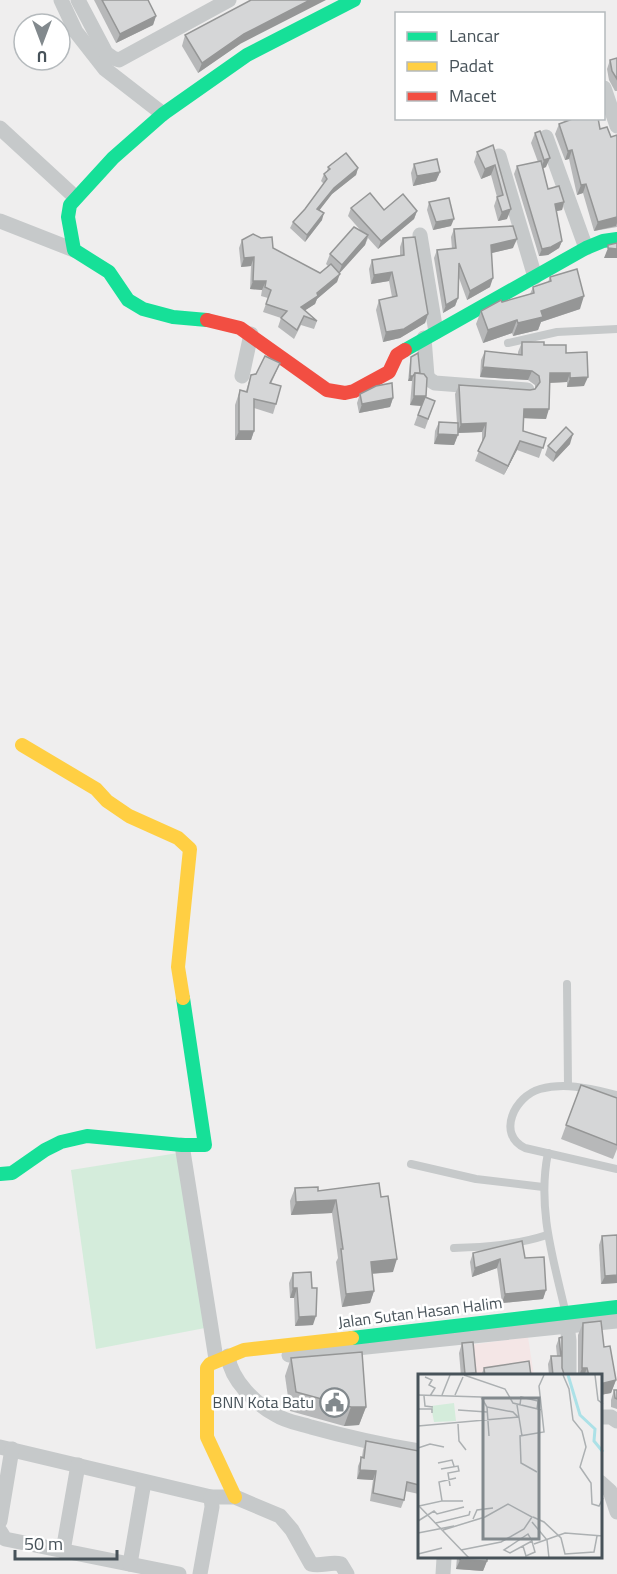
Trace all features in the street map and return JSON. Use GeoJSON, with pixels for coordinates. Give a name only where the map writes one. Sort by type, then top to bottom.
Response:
{"type":"FeatureCollection","features":[{"type":"Feature","properties":{"kind":"street"},"geometry":{"type":"LineString","coordinates":[[61,0],[76,32],[105,69],[163,114]]}},
{"type":"Feature","properties":{"kind":"street"},"geometry":{"type":"LineString","coordinates":[[78,0],[106,53],[119,60],[229,0]]}},
{"type":"Feature","properties":{"kind":"street"},"geometry":{"type":"LineString","coordinates":[[74,250],[68,217],[70,205],[75,197],[163,114],[247,55],[354,0]]}},
{"type":"Feature","properties":{"kind":"street"},"geometry":{"type":"LineString","coordinates":[[605,93],[617,126]]}},
{"type":"Feature","properties":{"kind":"street"},"geometry":{"type":"LineString","coordinates":[[0,128],[75,197]]}},
{"type":"Feature","properties":{"kind":"street"},"geometry":{"type":"LineString","coordinates":[[546,137],[586,248]]}},
{"type":"Feature","properties":{"kind":"street"},"geometry":{"type":"LineString","coordinates":[[500,156],[535,277]]}},
{"type":"Feature","properties":{"kind":"street"},"geometry":{"type":"LineString","coordinates":[[0,221],[74,250],[109,272],[128,300],[143,309],[173,317],[217,321],[251,334],[327,390],[336,393],[354,391],[389,372],[397,355],[430,335],[586,248],[617,238]]}},
{"type":"Feature","properties":{"kind":"street"},"geometry":{"type":"LineString","coordinates":[[420,235],[430,335],[428,376],[430,380],[435,383],[527,390]]}},
{"type":"Feature","properties":{"kind":"street"},"geometry":{"type":"LineString","coordinates":[[242,376],[251,334]]}},
{"type":"Feature","properties":{"kind":"street"},"geometry":{"type":"LineString","coordinates":[[0,1174],[12,1173],[45,1150],[62,1142],[87,1136],[189,1145],[205,1144],[178,967],[190,849],[178,838],[129,816],[107,801],[96,789],[22,745]]}},
{"type":"Feature","properties":{"kind":"street"},"geometry":{"type":"LineString","coordinates":[[189,1145],[225,1357],[239,1381],[255,1400],[289,1421],[362,1441],[418,1451]]}},
{"type":"Feature","properties":{"kind":"street"},"geometry":{"type":"LineString","coordinates":[[235,1497],[207,1437],[207,1368],[209,1363],[225,1357],[245,1360],[567,1319],[617,1307]]}},
{"type":"Feature","properties":{"kind":"street"},"geometry":{"type":"LineString","coordinates":[[567,1319],[617,1321]]}},
{"type":"Feature","properties":{"kind":"street"},"geometry":{"type":"LineString","coordinates":[[567,1319],[569,1374]]}},
{"type":"Feature","properties":{"kind":"street"},"geometry":{"type":"LineString","coordinates":[[602,1417],[617,1420]]}},
{"type":"Feature","properties":{"kind":"street"},"geometry":{"type":"LineString","coordinates":[[0,1521],[6,1448],[211,1497],[235,1497],[280,1516],[292,1530],[311,1564],[318,1566],[341,1564],[347,1574]]}},
{"type":"Feature","properties":{"kind":"street"},"geometry":{"type":"LineString","coordinates":[[63,1551],[78,1465]]}},
{"type":"Feature","properties":{"kind":"street"},"geometry":{"type":"LineString","coordinates":[[130,1564],[144,1482]]}},
{"type":"Feature","properties":{"kind":"street"},"geometry":{"type":"LineString","coordinates":[[602,1484],[610,1491],[617,1512]]}},
{"type":"Feature","properties":{"kind":"street"},"geometry":{"type":"LineString","coordinates":[[200,1574],[212,1507],[211,1497]]}},
{"type":"Feature","properties":{"kind":"street"},"geometry":{"type":"LineString","coordinates":[[0,1531],[5,1539],[179,1574]]}},
{"type":"Feature","properties":{"kind":"street"},"geometry":{"type":"LineString","coordinates":[[442,1574],[444,1559]]}},
{"type":"Feature","properties":{"kind":"lane"},"geometry":{"type":"LineString","coordinates":[[508,343],[557,332],[617,329]]}},
{"type":"Feature","properties":{"kind":"lane"},"geometry":{"type":"LineString","coordinates":[[567,984],[568,1085]]}},
{"type":"Feature","properties":{"kind":"lane"},"geometry":{"type":"LineString","coordinates":[[617,1095],[568,1085],[539,1089],[526,1096],[518,1105],[510,1126],[511,1137],[516,1144],[617,1169]]}},
{"type":"Feature","properties":{"kind":"lane"},"geometry":{"type":"LineString","coordinates":[[548,1153],[543,1187],[547,1235],[567,1319]]}},
{"type":"Feature","properties":{"kind":"lane"},"geometry":{"type":"LineString","coordinates":[[411,1164],[476,1179],[543,1187]]}},
{"type":"Feature","properties":{"kind":"lane"},"geometry":{"type":"LineString","coordinates":[[454,1248],[496,1246],[547,1235]]}},
{"type":"Feature","properties":{"kind":"shaded area"},"geometry":{"type":"Polygon","coordinates":[[[528,1337],[534,1374],[475,1374],[470,1345],[528,1337]]]}},
{"type":"Feature","properties":{"kind":"green space"},"geometry":{"type":"Polygon","coordinates":[[[178,1153],[205,1328],[96,1349],[71,1170],[178,1153]]]}},
{"type":"Feature","properties":{"kind":"building"},"geometry":{"type":"Polygon","coordinates":[[[102,0],[148,0],[156,16],[120,34],[102,0]]]}},
{"type":"Feature","properties":{"kind":"building"},"geometry":{"type":"Polygon","coordinates":[[[251,0],[310,0],[244,34],[202,63],[185,35],[251,0]]]}},
{"type":"Feature","properties":{"kind":"building"},"geometry":{"type":"Polygon","coordinates":[[[617,58],[617,79],[612,71],[610,60],[617,58]]]}},
{"type":"Feature","properties":{"kind":"building"},"geometry":{"type":"Polygon","coordinates":[[[570,120],[598,120],[600,129],[607,127],[611,137],[617,135],[617,217],[598,222],[586,184],[581,185],[572,150],[568,151],[559,124],[570,120]]]}},
{"type":"Feature","properties":{"kind":"building"},"geometry":{"type":"Polygon","coordinates":[[[540,131],[550,158],[544,160],[535,133],[540,131]]]}},
{"type":"Feature","properties":{"kind":"building"},"geometry":{"type":"Polygon","coordinates":[[[493,145],[511,209],[502,212],[497,197],[503,195],[495,165],[485,169],[477,152],[493,145]]]}},
{"type":"Feature","properties":{"kind":"building"},"geometry":{"type":"Polygon","coordinates":[[[346,153],[358,168],[334,188],[317,209],[324,213],[307,235],[293,222],[327,179],[324,174],[330,169],[328,167],[346,153]]]}},
{"type":"Feature","properties":{"kind":"building"},"geometry":{"type":"Polygon","coordinates":[[[437,159],[440,172],[417,176],[414,164],[437,159]]]}},
{"type":"Feature","properties":{"kind":"building"},"geometry":{"type":"Polygon","coordinates":[[[541,161],[548,189],[559,186],[564,202],[555,204],[562,241],[542,249],[517,166],[541,161]]]}},
{"type":"Feature","properties":{"kind":"building"},"geometry":{"type":"Polygon","coordinates":[[[370,193],[384,210],[403,194],[417,211],[381,241],[351,208],[370,193]]]}},
{"type":"Feature","properties":{"kind":"building"},"geometry":{"type":"Polygon","coordinates":[[[449,198],[454,219],[436,222],[429,202],[449,198]]]}},
{"type":"Feature","properties":{"kind":"building"},"geometry":{"type":"Polygon","coordinates":[[[513,226],[517,239],[491,245],[493,278],[470,291],[459,263],[458,298],[446,305],[437,250],[456,248],[454,229],[513,226]]]}},
{"type":"Feature","properties":{"kind":"building"},"geometry":{"type":"Polygon","coordinates":[[[354,227],[368,235],[342,265],[330,254],[354,227]]]}},
{"type":"Feature","properties":{"kind":"building"},"geometry":{"type":"Polygon","coordinates":[[[253,234],[261,238],[272,237],[273,248],[320,273],[331,264],[340,274],[317,293],[318,296],[301,307],[317,321],[304,316],[297,330],[281,318],[287,311],[266,304],[271,290],[265,287],[266,281],[253,281],[254,257],[244,258],[242,240],[253,234]]]}},
{"type":"Feature","properties":{"kind":"building"},"geometry":{"type":"Polygon","coordinates":[[[415,237],[428,314],[404,329],[386,332],[379,300],[397,296],[392,272],[374,275],[372,260],[404,255],[403,238],[415,237]]]}},
{"type":"Feature","properties":{"kind":"building"},"geometry":{"type":"Polygon","coordinates":[[[617,243],[617,249],[608,248],[608,245],[617,243]]]}},
{"type":"Feature","properties":{"kind":"building"},"geometry":{"type":"Polygon","coordinates":[[[577,269],[584,296],[541,311],[543,317],[518,323],[517,320],[488,330],[481,311],[501,300],[502,302],[534,293],[533,287],[551,281],[550,277],[577,269]]]}},
{"type":"Feature","properties":{"kind":"building"},"geometry":{"type":"Polygon","coordinates":[[[522,342],[566,345],[566,353],[587,352],[588,377],[570,378],[570,373],[550,373],[549,409],[524,409],[523,431],[546,438],[543,448],[520,441],[508,466],[478,451],[485,436],[486,423],[461,424],[459,385],[535,389],[540,382],[539,376],[532,371],[483,367],[485,351],[522,355],[522,342]]]}},
{"type":"Feature","properties":{"kind":"building"},"geometry":{"type":"Polygon","coordinates":[[[418,353],[420,373],[410,376],[411,357],[418,353]]]}},
{"type":"Feature","properties":{"kind":"building"},"geometry":{"type":"Polygon","coordinates":[[[265,356],[280,363],[270,383],[281,386],[276,404],[254,399],[254,431],[239,431],[240,390],[247,392],[251,375],[256,374],[265,356]]]}},
{"type":"Feature","properties":{"kind":"building"},"geometry":{"type":"Polygon","coordinates":[[[415,373],[424,374],[427,378],[426,396],[414,396],[415,373]]]}},
{"type":"Feature","properties":{"kind":"building"},"geometry":{"type":"Polygon","coordinates":[[[392,383],[393,398],[362,404],[360,394],[376,386],[392,383]]]}},
{"type":"Feature","properties":{"kind":"building"},"geometry":{"type":"Polygon","coordinates":[[[425,397],[435,401],[428,419],[418,415],[425,397]]]}},
{"type":"Feature","properties":{"kind":"building"},"geometry":{"type":"Polygon","coordinates":[[[439,422],[458,423],[458,435],[438,434],[439,422]]]}},
{"type":"Feature","properties":{"kind":"building"},"geometry":{"type":"Polygon","coordinates":[[[566,427],[573,434],[556,453],[548,446],[566,427]]]}},
{"type":"Feature","properties":{"kind":"building"},"geometry":{"type":"Polygon","coordinates":[[[581,1085],[617,1098],[617,1145],[566,1125],[581,1085]]]}},
{"type":"Feature","properties":{"kind":"building"},"geometry":{"type":"Polygon","coordinates":[[[379,1183],[381,1197],[388,1196],[397,1259],[371,1262],[374,1291],[346,1294],[336,1200],[296,1202],[295,1188],[318,1187],[318,1191],[379,1183]]]}},
{"type":"Feature","properties":{"kind":"building"},"geometry":{"type":"Polygon","coordinates":[[[617,1235],[617,1275],[605,1276],[602,1236],[617,1235]]]}},
{"type":"Feature","properties":{"kind":"building"},"geometry":{"type":"Polygon","coordinates":[[[522,1241],[525,1258],[544,1257],[546,1290],[505,1294],[500,1259],[475,1268],[473,1253],[522,1241]]]}},
{"type":"Feature","properties":{"kind":"building"},"geometry":{"type":"Polygon","coordinates":[[[311,1272],[312,1288],[317,1288],[316,1316],[299,1317],[297,1288],[293,1288],[293,1273],[311,1272]]]}},
{"type":"Feature","properties":{"kind":"building"},"geometry":{"type":"Polygon","coordinates":[[[601,1321],[604,1347],[610,1346],[616,1380],[602,1384],[602,1374],[588,1374],[587,1368],[582,1368],[583,1323],[601,1321]]]}},
{"type":"Feature","properties":{"kind":"building"},"geometry":{"type":"Polygon","coordinates":[[[562,1337],[564,1374],[553,1374],[551,1356],[561,1356],[559,1338],[562,1337]]]}},
{"type":"Feature","properties":{"kind":"building"},"geometry":{"type":"Polygon","coordinates":[[[473,1342],[476,1373],[465,1374],[462,1343],[473,1342]]]}},
{"type":"Feature","properties":{"kind":"building"},"geometry":{"type":"Polygon","coordinates":[[[362,1352],[366,1407],[351,1407],[296,1392],[291,1358],[362,1352]]]}},
{"type":"Feature","properties":{"kind":"building"},"geometry":{"type":"Polygon","coordinates":[[[529,1361],[531,1374],[485,1374],[484,1368],[529,1361]]]}},
{"type":"Feature","properties":{"kind":"building"},"geometry":{"type":"Polygon","coordinates":[[[366,1441],[418,1451],[418,1485],[407,1482],[404,1500],[373,1493],[376,1471],[360,1470],[361,1457],[364,1458],[366,1441]]]}},
{"type":"Feature","properties":{"kind":"building"},"geometry":{"type":"Polygon","coordinates":[[[487,1559],[487,1561],[460,1560],[487,1559]]]}},
{"type":"Feature","properties":{"kind":"traffic: fast"},"geometry":{"type":"LineString","coordinates":[[207,320],[173,317],[143,309],[128,300],[109,272],[74,250],[68,217],[70,205],[113,158],[163,114],[247,55],[354,0]]}},
{"type":"Feature","properties":{"kind":"traffic: fast"},"geometry":{"type":"LineString","coordinates":[[405,350],[586,248],[603,241],[617,239]]}},
{"type":"Feature","properties":{"kind":"traffic: fast"},"geometry":{"type":"LineString","coordinates":[[0,1174],[12,1173],[61,1142],[87,1136],[205,1145],[183,998]]}},
{"type":"Feature","properties":{"kind":"traffic: fast"},"geometry":{"type":"LineString","coordinates":[[352,1338],[617,1307]]}},
{"type":"Feature","properties":{"kind":"traffic: slow"},"geometry":{"type":"LineString","coordinates":[[22,745],[96,789],[107,801],[129,816],[178,838],[190,849],[178,967],[183,998]]}},
{"type":"Feature","properties":{"kind":"traffic: slow"},"geometry":{"type":"LineString","coordinates":[[235,1497],[207,1437],[207,1368],[210,1364],[244,1350],[352,1338]]}},
{"type":"Feature","properties":{"kind":"traffic: jam"},"geometry":{"type":"LineString","coordinates":[[207,320],[240,328],[327,390],[345,393],[354,391],[389,372],[397,355],[405,350]]}},
{"type":"Feature","properties":{"kind":"place","name":"BNN Kota Batu"},"geometry":{"type":"Point","coordinates":[335,1402]}}]}
